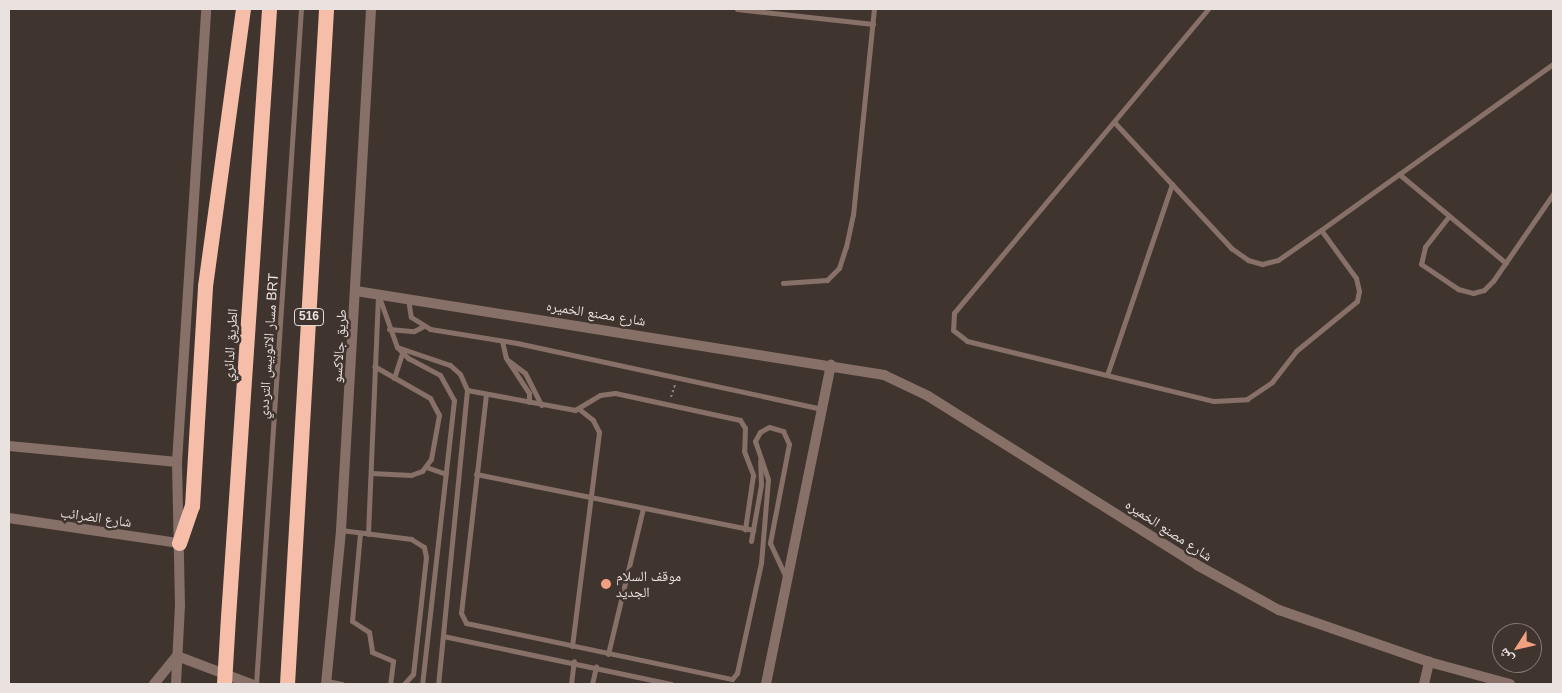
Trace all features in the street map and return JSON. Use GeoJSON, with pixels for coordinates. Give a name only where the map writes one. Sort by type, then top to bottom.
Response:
{"type":"FeatureCollection","features":[{"type":"Feature","properties":{"kind":"highway"},"geometry":{"type":"LineString","coordinates":[[179,543],[192,506],[205,286],[243,9]]}},
{"type":"Feature","properties":{"kind":"highway","name":"الطريق الدائري"},"geometry":{"type":"LineString","coordinates":[[224,684],[269,9]]}},
{"type":"Feature","properties":{"kind":"highway","name":"516"},"geometry":{"type":"LineString","coordinates":[[287,684],[292,625],[326,9]]}},
{"type":"Feature","properties":{"kind":"street"},"geometry":{"type":"LineString","coordinates":[[176,684],[179,543],[177,462],[206,9]]}},
{"type":"Feature","properties":{"kind":"street","name":"طريق جالاكسو"},"geometry":{"type":"LineString","coordinates":[[326,683],[341,530],[371,9]]}},
{"type":"Feature","properties":{"kind":"street","name":"شارع مصنع الخميره"},"geometry":{"type":"LineString","coordinates":[[356,291],[408,297],[884,375],[921,392],[1197,565],[1279,610],[1491,682],[1510,684]]}},
{"type":"Feature","properties":{"kind":"street"},"geometry":{"type":"LineString","coordinates":[[766,684],[831,365]]}},
{"type":"Feature","properties":{"kind":"street"},"geometry":{"type":"LineString","coordinates":[[9,446],[177,462]]}},
{"type":"Feature","properties":{"kind":"street","name":"شارع الضرائب"},"geometry":{"type":"LineString","coordinates":[[9,518],[179,543]]}},
{"type":"Feature","properties":{"kind":"street"},"geometry":{"type":"LineString","coordinates":[[154,684],[177,656]]}},
{"type":"Feature","properties":{"kind":"street"},"geometry":{"type":"LineString","coordinates":[[177,656],[251,684]]}},
{"type":"Feature","properties":{"kind":"street"},"geometry":{"type":"LineString","coordinates":[[1424,684],[1429,662]]}},
{"type":"Feature","properties":{"kind":"lane","name":"مسار الاتوبيس الترددي BRT"},"geometry":{"type":"LineString","coordinates":[[256,684],[300,9]]}},
{"type":"Feature","properties":{"kind":"lane"},"geometry":{"type":"LineString","coordinates":[[737,9],[873,24]]}},
{"type":"Feature","properties":{"kind":"lane"},"geometry":{"type":"LineString","coordinates":[[783,284],[827,280],[839,268],[852,214],[874,9]]}},
{"type":"Feature","properties":{"kind":"lane"},"geometry":{"type":"LineString","coordinates":[[1208,9],[1115,123],[954,313],[950,323],[953,330],[967,341],[1214,401],[1239,400],[1261,392],[1296,351],[1357,301],[1360,291],[1356,278],[1321,230]]}},
{"type":"Feature","properties":{"kind":"lane"},"geometry":{"type":"LineString","coordinates":[[1115,123],[1231,248],[1248,260],[1262,264],[1278,260],[1553,64]]}},
{"type":"Feature","properties":{"kind":"lane"},"geometry":{"type":"LineString","coordinates":[[1399,174],[1506,263]]}},
{"type":"Feature","properties":{"kind":"lane"},"geometry":{"type":"LineString","coordinates":[[1107,375],[1172,184]]}},
{"type":"Feature","properties":{"kind":"lane"},"geometry":{"type":"LineString","coordinates":[[1449,216],[1420,256],[1427,271],[1473,293],[1484,290],[1506,263],[1553,194]]}},
{"type":"Feature","properties":{"kind":"lane"},"geometry":{"type":"LineString","coordinates":[[378,293],[389,329],[397,347],[402,354],[440,375],[451,389],[454,400],[422,684]]}},
{"type":"Feature","properties":{"kind":"lane"},"geometry":{"type":"LineString","coordinates":[[368,534],[378,293]]}},
{"type":"Feature","properties":{"kind":"lane"},"geometry":{"type":"LineString","coordinates":[[408,297],[411,317],[422,327],[502,341],[822,409]]}},
{"type":"Feature","properties":{"kind":"lane"},"geometry":{"type":"LineString","coordinates":[[389,329],[414,331],[422,327]]}},
{"type":"Feature","properties":{"kind":"lane"},"geometry":{"type":"LineString","coordinates":[[502,341],[508,361],[527,389],[529,402]]}},
{"type":"Feature","properties":{"kind":"lane"},"geometry":{"type":"LineString","coordinates":[[397,347],[450,365],[460,374],[467,390],[438,684]]}},
{"type":"Feature","properties":{"kind":"lane"},"geometry":{"type":"LineString","coordinates":[[394,378],[402,354]]}},
{"type":"Feature","properties":{"kind":"lane"},"geometry":{"type":"LineString","coordinates":[[508,361],[525,373],[541,405]]}},
{"type":"Feature","properties":{"kind":"lane"},"geometry":{"type":"LineString","coordinates":[[374,366],[430,398],[439,409],[426,467]]}},
{"type":"Feature","properties":{"kind":"lane"},"geometry":{"type":"LineString","coordinates":[[467,390],[541,405],[580,410],[593,420],[599,432],[572,646]]}},
{"type":"Feature","properties":{"kind":"lane"},"geometry":{"type":"LineString","coordinates":[[580,410],[610,392],[670,404],[742,422],[744,451],[753,475],[744,529]]}},
{"type":"Feature","properties":{"kind":"lane"},"geometry":{"type":"LineString","coordinates":[[486,394],[461,616],[471,624],[727,679],[735,677],[761,563],[767,499],[768,479],[755,445],[760,432],[769,428],[783,431],[789,444],[770,543],[787,579]]}},
{"type":"Feature","properties":{"kind":"lane"},"geometry":{"type":"LineString","coordinates":[[751,541],[759,498],[759,456]]}},
{"type":"Feature","properties":{"kind":"lane"},"geometry":{"type":"LineString","coordinates":[[371,473],[411,475],[426,467],[446,474]]}},
{"type":"Feature","properties":{"kind":"lane"},"geometry":{"type":"LineString","coordinates":[[476,474],[753,530]]}},
{"type":"Feature","properties":{"kind":"lane"},"geometry":{"type":"LineString","coordinates":[[759,498],[767,499]]}},
{"type":"Feature","properties":{"kind":"lane"},"geometry":{"type":"LineString","coordinates":[[608,654],[643,508]]}},
{"type":"Feature","properties":{"kind":"lane"},"geometry":{"type":"LineString","coordinates":[[341,530],[416,540],[426,552],[413,674],[404,684]]}},
{"type":"Feature","properties":{"kind":"lane"},"geometry":{"type":"LineString","coordinates":[[360,533],[352,621],[369,632],[372,652],[392,661],[390,684]]}},
{"type":"Feature","properties":{"kind":"lane"},"geometry":{"type":"LineString","coordinates":[[443,636],[574,661],[671,684]]}},
{"type":"Feature","properties":{"kind":"lane"},"geometry":{"type":"LineString","coordinates":[[571,684],[574,661]]}},
{"type":"Feature","properties":{"kind":"lane"},"geometry":{"type":"LineString","coordinates":[[592,684],[596,666]]}},
{"type":"Feature","properties":{"kind":"lane"},"geometry":{"type":"LineString","coordinates":[[326,683],[342,684]]}},
{"type":"Feature","properties":{"kind":"path"},"geometry":{"type":"LineString","coordinates":[[670,404],[676,378]]}},
{"type":"Feature","properties":{"kind":"place","name":"موقف السلام الجديد"},"geometry":{"type":"Point","coordinates":[606,584]}}]}
